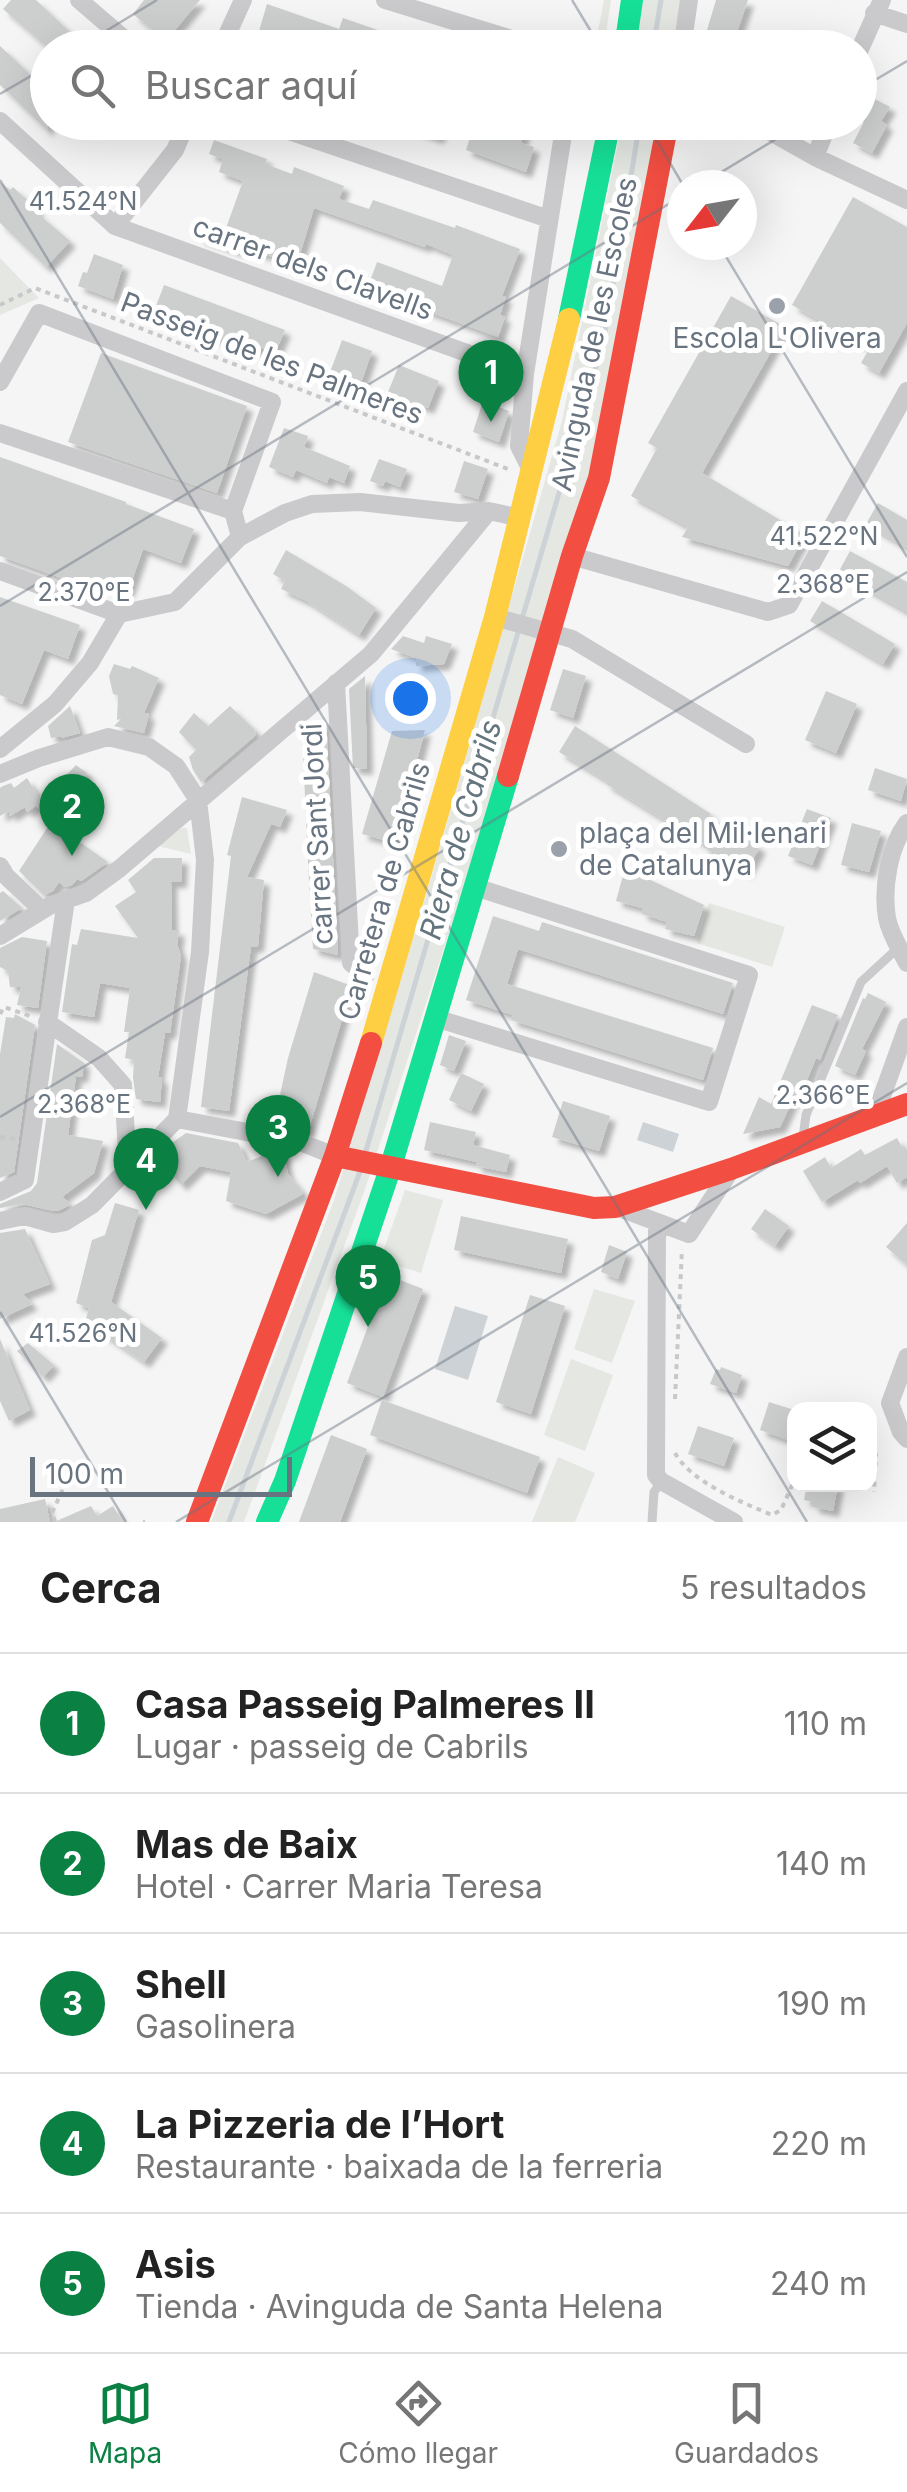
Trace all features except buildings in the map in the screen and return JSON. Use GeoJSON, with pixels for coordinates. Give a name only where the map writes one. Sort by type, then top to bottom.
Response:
{"type":"FeatureCollection","features":[{"type":"Feature","properties":{"kind":"street"},"geometry":{"type":"LineString","coordinates":[[79,0],[114,30]]}},
{"type":"Feature","properties":{"kind":"street"},"geometry":{"type":"LineString","coordinates":[[229,30],[242,0]]}},
{"type":"Feature","properties":{"kind":"street"},"geometry":{"type":"LineString","coordinates":[[385,0],[482,30]]}},
{"type":"Feature","properties":{"kind":"street"},"geometry":{"type":"LineString","coordinates":[[612,30],[616,0]]}},
{"type":"Feature","properties":{"kind":"street"},"geometry":{"type":"LineString","coordinates":[[627,30],[632,0]]}},
{"type":"Feature","properties":{"kind":"street"},"geometry":{"type":"LineString","coordinates":[[685,30],[689,0]]}},
{"type":"Feature","properties":{"kind":"street"},"geometry":{"type":"LineString","coordinates":[[868,30],[878,7],[907,24]]}},
{"type":"Feature","properties":{"kind":"street","name":"carrer dels Clavells"},"geometry":{"type":"LineString","coordinates":[[0,121],[116,226],[525,374]]}},
{"type":"Feature","properties":{"kind":"street"},"geometry":{"type":"LineString","coordinates":[[116,226],[180,140]]}},
{"type":"Feature","properties":{"kind":"street"},"geometry":{"type":"LineString","coordinates":[[315,140],[550,219]]}},
{"type":"Feature","properties":{"kind":"street"},"geometry":{"type":"LineString","coordinates":[[532,472],[519,446],[525,374],[562,140]]}},
{"type":"Feature","properties":{"kind":"street","name":"Carretera de Cabrils"},"geometry":{"type":"LineString","coordinates":[[594,203],[597,140]]}},
{"type":"Feature","properties":{"kind":"street","name":"Carretera de Cabrils"},"geometry":{"type":"LineString","coordinates":[[192,1519],[340,1157],[500,618],[520,518],[562,359],[606,140]]}},
{"type":"Feature","properties":{"kind":"street","name":"Avinguda de les Escoles"},"geometry":{"type":"LineString","coordinates":[[267,1522],[285,1480],[384,1165],[436,1018],[546,632],[599,478],[665,140]]}},
{"type":"Feature","properties":{"kind":"street"},"geometry":{"type":"LineString","coordinates":[[785,140],[907,200]]}},
{"type":"Feature","properties":{"kind":"street"},"geometry":{"type":"LineString","coordinates":[[815,157],[822,140]]}},
{"type":"Feature","properties":{"kind":"street"},"geometry":{"type":"LineString","coordinates":[[0,382],[39,313],[272,402],[233,511],[240,537]]}},
{"type":"Feature","properties":{"kind":"street"},"geometry":{"type":"LineString","coordinates":[[572,556],[768,612],[790,605],[907,391]]}},
{"type":"Feature","properties":{"kind":"street"},"geometry":{"type":"LineString","coordinates":[[0,433],[233,511]]}},
{"type":"Feature","properties":{"kind":"street"},"geometry":{"type":"LineString","coordinates":[[0,571],[119,614],[175,602],[240,537],[285,513],[312,504],[360,502],[459,514],[489,511],[520,518]]}},
{"type":"Feature","properties":{"kind":"street"},"geometry":{"type":"LineString","coordinates":[[0,936],[42,910],[86,893],[119,869],[371,654],[489,511]]}},
{"type":"Feature","properties":{"kind":"street"},"geometry":{"type":"LineString","coordinates":[[0,748],[55,704],[90,663],[119,614]]}},
{"type":"Feature","properties":{"kind":"street"},"geometry":{"type":"LineString","coordinates":[[500,618],[572,639],[746,744]]}},
{"type":"Feature","properties":{"kind":"street","name":"carrer Sant Jordi"},"geometry":{"type":"LineString","coordinates":[[336,683],[352,963],[366,976]]}},
{"type":"Feature","properties":{"kind":"street"},"geometry":{"type":"LineString","coordinates":[[0,774],[108,737],[149,747],[176,766],[198,800],[205,860],[200,952],[177,1120],[92,1205],[65,1222],[53,1224],[25,1216],[0,1221]]}},
{"type":"Feature","properties":{"kind":"street"},"geometry":{"type":"LineString","coordinates":[[903,955],[888,920],[886,896],[894,842],[907,823]]}},
{"type":"Feature","properties":{"kind":"street"},"geometry":{"type":"LineString","coordinates":[[0,866],[42,910]]}},
{"type":"Feature","properties":{"kind":"street"},"geometry":{"type":"LineString","coordinates":[[436,1018],[709,1102],[750,975],[474,888]]}},
{"type":"Feature","properties":{"kind":"street"},"geometry":{"type":"LineString","coordinates":[[0,1192],[26,1180],[66,900]]}},
{"type":"Feature","properties":{"kind":"street"},"geometry":{"type":"LineString","coordinates":[[47,1022],[99,1058],[123,1086],[128,1169]]}},
{"type":"Feature","properties":{"kind":"street"},"geometry":{"type":"LineString","coordinates":[[876,1113],[907,1027]]}},
{"type":"Feature","properties":{"kind":"street"},"geometry":{"type":"LineString","coordinates":[[177,1120],[300,1142],[340,1157],[594,1208],[615,1206],[731,1169],[907,1104]]}},
{"type":"Feature","properties":{"kind":"street"},"geometry":{"type":"LineString","coordinates":[[615,1206],[689,1234],[731,1169]]}},
{"type":"Feature","properties":{"kind":"street"},"geometry":{"type":"LineString","coordinates":[[656,1223],[656,1475],[734,1522]]}},
{"type":"Feature","properties":{"kind":"street"},"geometry":{"type":"LineString","coordinates":[[907,1357],[890,1403],[907,1438]]}},
{"type":"Feature","properties":{"kind":"lane"},"geometry":{"type":"LineString","coordinates":[[802,1142],[806,1115],[861,982],[903,955]]}},
{"type":"Feature","properties":{"kind":"lane"},"geometry":{"type":"LineString","coordinates":[[652,1522],[654,1492],[662,1481]]}},
{"type":"Feature","properties":{"kind":"path","name":"Passeig de les Palmeres"},"geometry":{"type":"LineString","coordinates":[[0,305],[35,288],[518,473],[532,472]]}},
{"type":"Feature","properties":{"kind":"path"},"geometry":{"type":"LineString","coordinates":[[0,1014],[4,1006],[47,1022]]}},
{"type":"Feature","properties":{"kind":"path"},"geometry":{"type":"LineString","coordinates":[[675,1410],[681,1251],[689,1234]]}},
{"type":"Feature","properties":{"kind":"path"},"geometry":{"type":"LineString","coordinates":[[674,1450],[682,1466],[737,1500],[772,1515],[781,1510],[789,1492]]}},
{"type":"Feature","properties":{"kind":"path"},"geometry":{"type":"LineString","coordinates":[[55,1522],[52,1513],[68,1480]]}},
{"type":"Feature","properties":{"kind":"shaded area"},"geometry":{"type":"Polygon","coordinates":[[[604,0],[611,0],[607,30],[598,30],[604,0]]]}},
{"type":"Feature","properties":{"kind":"shaded area"},"geometry":{"type":"Polygon","coordinates":[[[641,0],[681,0],[675,30],[637,30],[641,0]]]}},
{"type":"Feature","properties":{"kind":"shaded area"},"geometry":{"type":"Polygon","coordinates":[[[619,140],[654,140],[590,481],[457,909],[365,1189],[244,1522],[211,1522],[334,1200],[562,421],[619,140]]]}},
{"type":"Feature","properties":{"kind":"shaded area"},"geometry":{"type":"Polygon","coordinates":[[[0,258],[39,298],[0,315],[0,258]]]}},
{"type":"Feature","properties":{"kind":"shaded area"},"geometry":{"type":"Polygon","coordinates":[[[187,828],[191,854],[158,846],[187,828]]]}},
{"type":"Feature","properties":{"kind":"shaded area"},"geometry":{"type":"Polygon","coordinates":[[[709,903],[785,927],[772,967],[697,943],[709,903]]]}},
{"type":"Feature","properties":{"kind":"shaded area"},"geometry":{"type":"Polygon","coordinates":[[[643,1122],[679,1134],[673,1152],[637,1140],[643,1122]]]}},
{"type":"Feature","properties":{"kind":"shaded area"},"geometry":{"type":"Polygon","coordinates":[[[405,1190],[443,1200],[421,1273],[380,1260],[405,1190]]]}},
{"type":"Feature","properties":{"kind":"shaded area"},"geometry":{"type":"Polygon","coordinates":[[[594,1289],[635,1301],[612,1363],[574,1349],[594,1289]]]}},
{"type":"Feature","properties":{"kind":"shaded area"},"geometry":{"type":"Polygon","coordinates":[[[455,1306],[488,1316],[468,1380],[435,1369],[455,1306]]]}},
{"type":"Feature","properties":{"kind":"shaded area"},"geometry":{"type":"Polygon","coordinates":[[[571,1359],[613,1375],[585,1451],[544,1435],[571,1359]]]}},
{"type":"Feature","properties":{"kind":"shaded area"},"geometry":{"type":"Polygon","coordinates":[[[558,1457],[595,1473],[575,1522],[532,1522],[558,1457]]]}},
{"type":"Feature","properties":{"kind":"waterway","name":"Riera de Cabrils"},"geometry":{"type":"LineString","coordinates":[[656,30],[661,0]]}},
{"type":"Feature","properties":{"kind":"waterway","name":"Riera de Cabrils"},"geometry":{"type":"LineString","coordinates":[[365,1154],[603,343],[637,140]]}},
{"type":"Feature","properties":{"kind":"waterway","name":"Riera de Cabrils"},"geometry":{"type":"LineString","coordinates":[[229,1522],[361,1169]]}},
{"type":"Feature","properties":{"kind":"traffic: fast"},"geometry":{"type":"LineString","coordinates":[[628,30],[632,0]]}},
{"type":"Feature","properties":{"kind":"traffic: fast"},"geometry":{"type":"LineString","coordinates":[[569,319],[606,140]]}},
{"type":"Feature","properties":{"kind":"traffic: fast"},"geometry":{"type":"LineString","coordinates":[[267,1522],[285,1481],[391,1166],[508,776]]}},
{"type":"Feature","properties":{"kind":"traffic: slow"},"geometry":{"type":"LineString","coordinates":[[371,1043],[495,617],[569,319]]}},
{"type":"Feature","properties":{"kind":"traffic: jam"},"geometry":{"type":"LineString","coordinates":[[508,776],[572,556],[599,478],[665,140]]}},
{"type":"Feature","properties":{"kind":"traffic: jam"},"geometry":{"type":"LineString","coordinates":[[197,1522],[335,1156],[371,1043]]}},
{"type":"Feature","properties":{"kind":"traffic: jam"},"geometry":{"type":"LineString","coordinates":[[335,1156],[594,1208],[615,1207],[907,1104]]}},
{"type":"Feature","properties":{"kind":"place","name":"Escola L'Olivera"},"geometry":{"type":"Point","coordinates":[777,306]}},
{"type":"Feature","properties":{"kind":"place","name":"Casa Passeig Palmeres II"},"geometry":{"type":"Point","coordinates":[491,422]}},
{"type":"Feature","properties":{"kind":"place","name":"plaça del Mil·lenari de Catalunya"},"geometry":{"type":"Point","coordinates":[559,849]}},
{"type":"Feature","properties":{"kind":"place","name":"Mas de Baix"},"geometry":{"type":"Point","coordinates":[72,856]}},
{"type":"Feature","properties":{"kind":"place","name":"Shell"},"geometry":{"type":"Point","coordinates":[278,1177]}},
{"type":"Feature","properties":{"kind":"place","name":"La Pizzeria de l’Hort"},"geometry":{"type":"Point","coordinates":[146,1210]}},
{"type":"Feature","properties":{"kind":"place","name":"Asis"},"geometry":{"type":"Point","coordinates":[368,1327]}}]}
